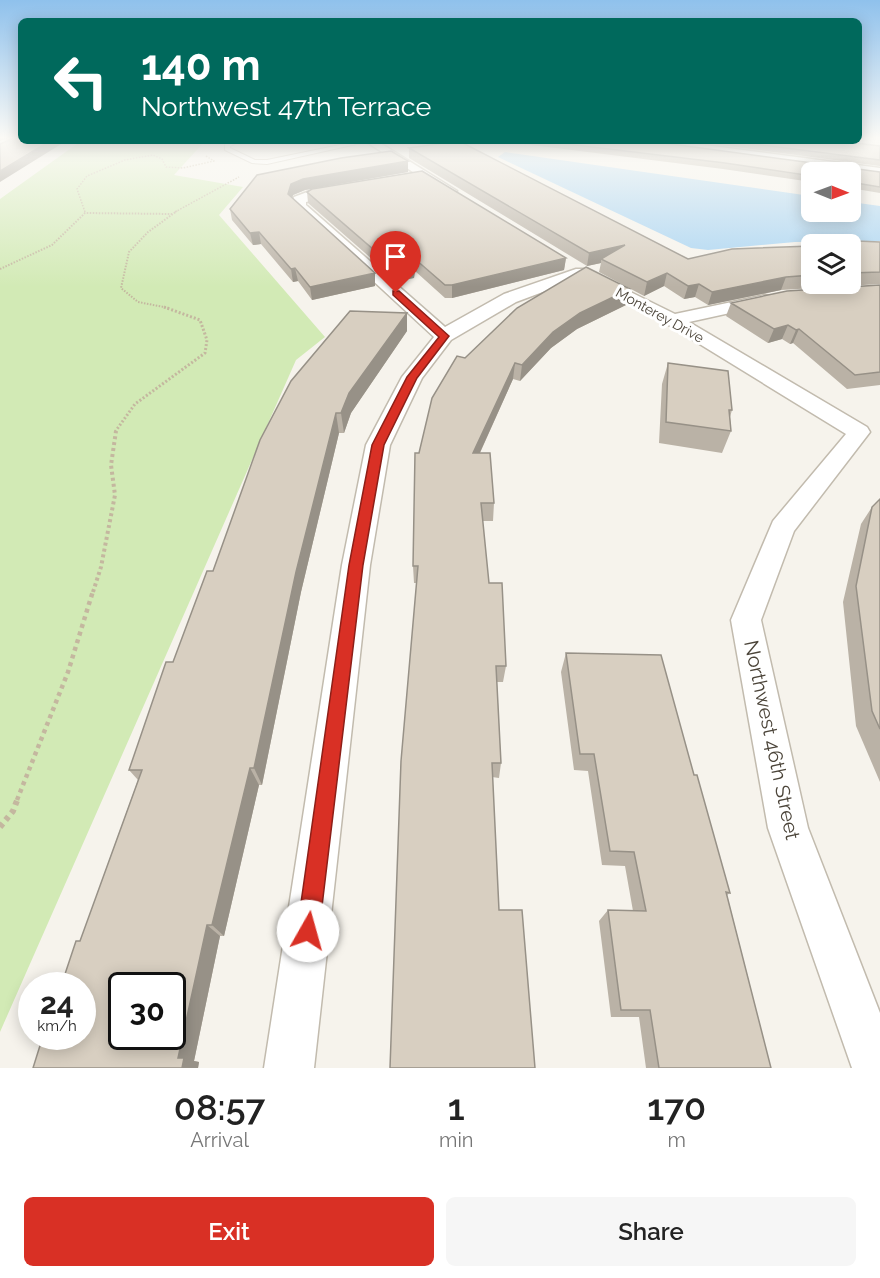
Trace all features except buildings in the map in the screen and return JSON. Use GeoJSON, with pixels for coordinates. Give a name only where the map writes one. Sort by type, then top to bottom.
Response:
{"type":"FeatureCollection","features":[{"type":"Feature","properties":{"kind":"street"},"geometry":{"type":"LineString","coordinates":[[290,1068],[356,565],[378,445],[412,377],[444,336],[299,206],[299,200],[310,195],[351,188]]}},
{"type":"Feature","properties":{"kind":"street"},"geometry":{"type":"LineString","coordinates":[[447,188],[465,199]]}},
{"type":"Feature","properties":{"kind":"street","name":"Monterey Drive"},"geometry":{"type":"LineString","coordinates":[[444,336],[572,266],[870,430]]}},
{"type":"Feature","properties":{"kind":"street"},"geometry":{"type":"LineString","coordinates":[[673,320],[781,297]]}},
{"type":"Feature","properties":{"kind":"street","name":"Northwest 46th Street"},"geometry":{"type":"LineString","coordinates":[[870,430],[782,528],[746,620],[788,828],[877,1068]]}},
{"type":"Feature","properties":{"kind":"path"},"geometry":{"type":"LineString","coordinates":[[78,188],[85,213]]}},
{"type":"Feature","properties":{"kind":"path"},"geometry":{"type":"LineString","coordinates":[[0,827],[13,811],[68,672],[101,567],[115,495],[111,465],[115,432],[135,404],[205,353],[207,340],[200,320],[166,307],[138,302],[120,288],[129,252],[172,213],[196,201],[214,188]]}},
{"type":"Feature","properties":{"kind":"path"},"geometry":{"type":"LineString","coordinates":[[0,269],[52,245],[85,213],[172,213]]}},
{"type":"Feature","properties":{"kind":"green space"},"geometry":{"type":"Polygon","coordinates":[[[16,188],[242,188],[219,215],[325,337],[296,360],[26,972],[18,972],[18,991],[0,1032],[0,199],[16,188]]]}},
{"type":"Feature","properties":{"kind":"water"},"geometry":{"type":"Polygon","coordinates":[[[563,188],[754,188],[801,195],[801,222],[861,222],[861,203],[880,206],[880,241],[861,241],[861,234],[801,234],[801,242],[708,250],[691,248],[563,188]]]}},
{"type":"Feature","properties":{"kind":"route"},"geometry":{"type":"LineString","coordinates":[[308,931],[356,565],[378,445],[412,377],[444,336],[396,293]]}}]}
